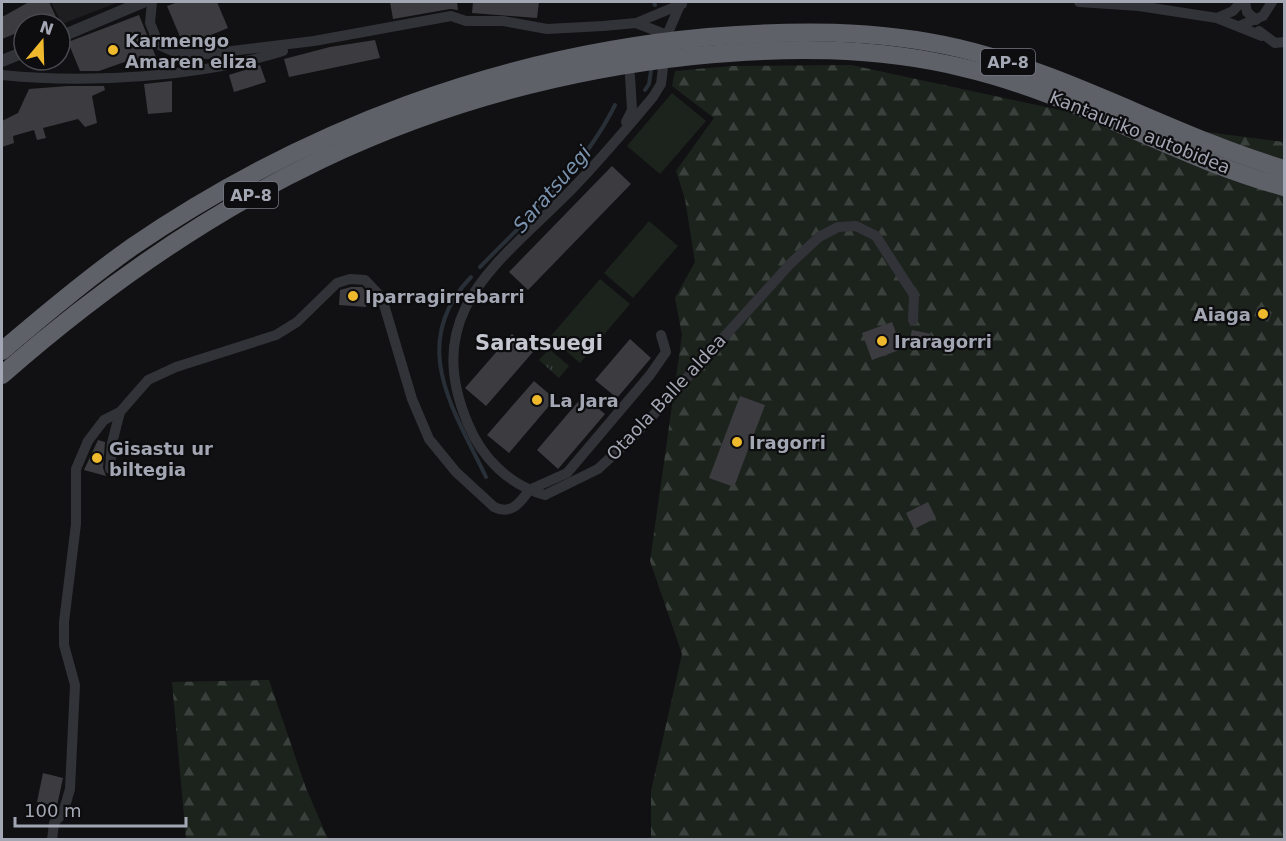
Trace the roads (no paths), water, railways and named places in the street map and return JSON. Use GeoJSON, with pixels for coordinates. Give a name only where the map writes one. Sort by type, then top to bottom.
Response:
{"type":"FeatureCollection","features":[{"type":"Feature","properties":{"kind":"highway","name":"Kantauriko autobidea"},"geometry":{"type":"LineString","coordinates":[[2,351],[130,249],[258,170],[362,121],[452,87],[537,74],[646,62],[780,32],[846,33],[954,47],[1069,83],[1196,137],[1284,169]]}},
{"type":"Feature","properties":{"kind":"highway","name":"Kantauriko autobidea"},"geometry":{"type":"LineString","coordinates":[[716,45],[868,52],[966,68],[1064,101],[1226,168],[1284,187]]}},
{"type":"Feature","properties":{"kind":"highway","name":"Kantauriko autobidea"},"geometry":{"type":"LineString","coordinates":[[2,375],[76,312],[127,273],[245,198],[293,172],[412,119],[537,74]]}},
{"type":"Feature","properties":{"kind":"street"},"geometry":{"type":"LineString","coordinates":[[72,32],[143,2]]}},
{"type":"Feature","properties":{"kind":"street"},"geometry":{"type":"LineString","coordinates":[[152,2],[149,15],[155,39],[159,45],[179,54],[207,54],[314,42],[451,16],[466,21],[503,21],[547,29],[636,23],[683,3]]}},
{"type":"Feature","properties":{"kind":"street"},"geometry":{"type":"LineString","coordinates":[[1079,2],[1139,6],[1222,16],[1247,9],[1263,16],[1272,2]]}},
{"type":"Feature","properties":{"kind":"street"},"geometry":{"type":"LineString","coordinates":[[529,490],[501,472],[476,443],[463,411],[453,377],[454,346],[470,294],[486,273],[587,173],[654,96],[661,84],[667,35],[683,3]]}},
{"type":"Feature","properties":{"kind":"street"},"geometry":{"type":"LineString","coordinates":[[1238,27],[1247,9]]}},
{"type":"Feature","properties":{"kind":"street"},"geometry":{"type":"LineString","coordinates":[[1247,9],[1262,36]]}},
{"type":"Feature","properties":{"kind":"street"},"geometry":{"type":"LineString","coordinates":[[1222,16],[1238,27],[1275,43],[1284,42]]}},
{"type":"Feature","properties":{"kind":"street"},"geometry":{"type":"LineString","coordinates":[[636,23],[667,35]]}},
{"type":"Feature","properties":{"kind":"street"},"geometry":{"type":"LineString","coordinates":[[2,75],[28,78],[174,74],[235,66],[314,42]]}},
{"type":"Feature","properties":{"kind":"street"},"geometry":{"type":"LineString","coordinates":[[617,139],[632,110],[630,76]]}},
{"type":"Feature","properties":{"kind":"street","name":"Otaola Balle aldea"},"geometry":{"type":"LineString","coordinates":[[529,490],[545,495],[598,469],[636,434],[791,263],[819,237],[838,227],[856,226],[876,236],[914,295],[913,320]]}},
{"type":"Feature","properties":{"kind":"street"},"geometry":{"type":"LineString","coordinates":[[52,840],[54,824],[63,813],[70,789],[74,741],[75,685],[63,645],[76,524],[76,470],[88,441],[104,420],[120,412],[141,386],[158,375],[276,334],[317,305],[337,283],[350,279],[365,280],[382,298],[419,419],[442,457],[494,507],[502,511],[513,508],[529,490],[567,473],[650,375],[666,352],[661,335]]}},
{"type":"Feature","properties":{"kind":"street"},"geometry":{"type":"LineString","coordinates":[[110,469],[120,412]]}},
{"type":"Feature","properties":{"kind":"waterway","name":"Saratsuegi"},"geometry":{"type":"LineString","coordinates":[[645,90],[649,84],[651,71]]}},
{"type":"Feature","properties":{"kind":"waterway","name":"Saratsuegi"},"geometry":{"type":"LineString","coordinates":[[480,267],[572,171],[588,150],[615,105]]}},
{"type":"Feature","properties":{"kind":"waterway","name":"Saratsuegi"},"geometry":{"type":"LineString","coordinates":[[471,277],[452,302],[442,327],[439,352],[442,377],[450,402],[486,477]]}},
{"type":"Feature","properties":{"kind":"place","name":"Karmengo Amaren eliza"},"geometry":{"type":"Point","coordinates":[113,50]}},
{"type":"Feature","properties":{"kind":"place","name":"Iparragirrebarri"},"geometry":{"type":"Point","coordinates":[353,296]}},
{"type":"Feature","properties":{"kind":"place","name":"Aiaga"},"geometry":{"type":"Point","coordinates":[1263,314]}},
{"type":"Feature","properties":{"kind":"place","name":"Iraragorri"},"geometry":{"type":"Point","coordinates":[882,341]}},
{"type":"Feature","properties":{"kind":"place","name":"La Jara"},"geometry":{"type":"Point","coordinates":[537,400]}},
{"type":"Feature","properties":{"kind":"place","name":"Iragorri"},"geometry":{"type":"Point","coordinates":[737,442]}},
{"type":"Feature","properties":{"kind":"place","name":"Gisastu ur biltegia"},"geometry":{"type":"Point","coordinates":[97,458]}},
{"type":"Feature","properties":{"kind":"district","name":"Saratsuegi"},"geometry":{"type":"Point","coordinates":[539,343]}}]}
